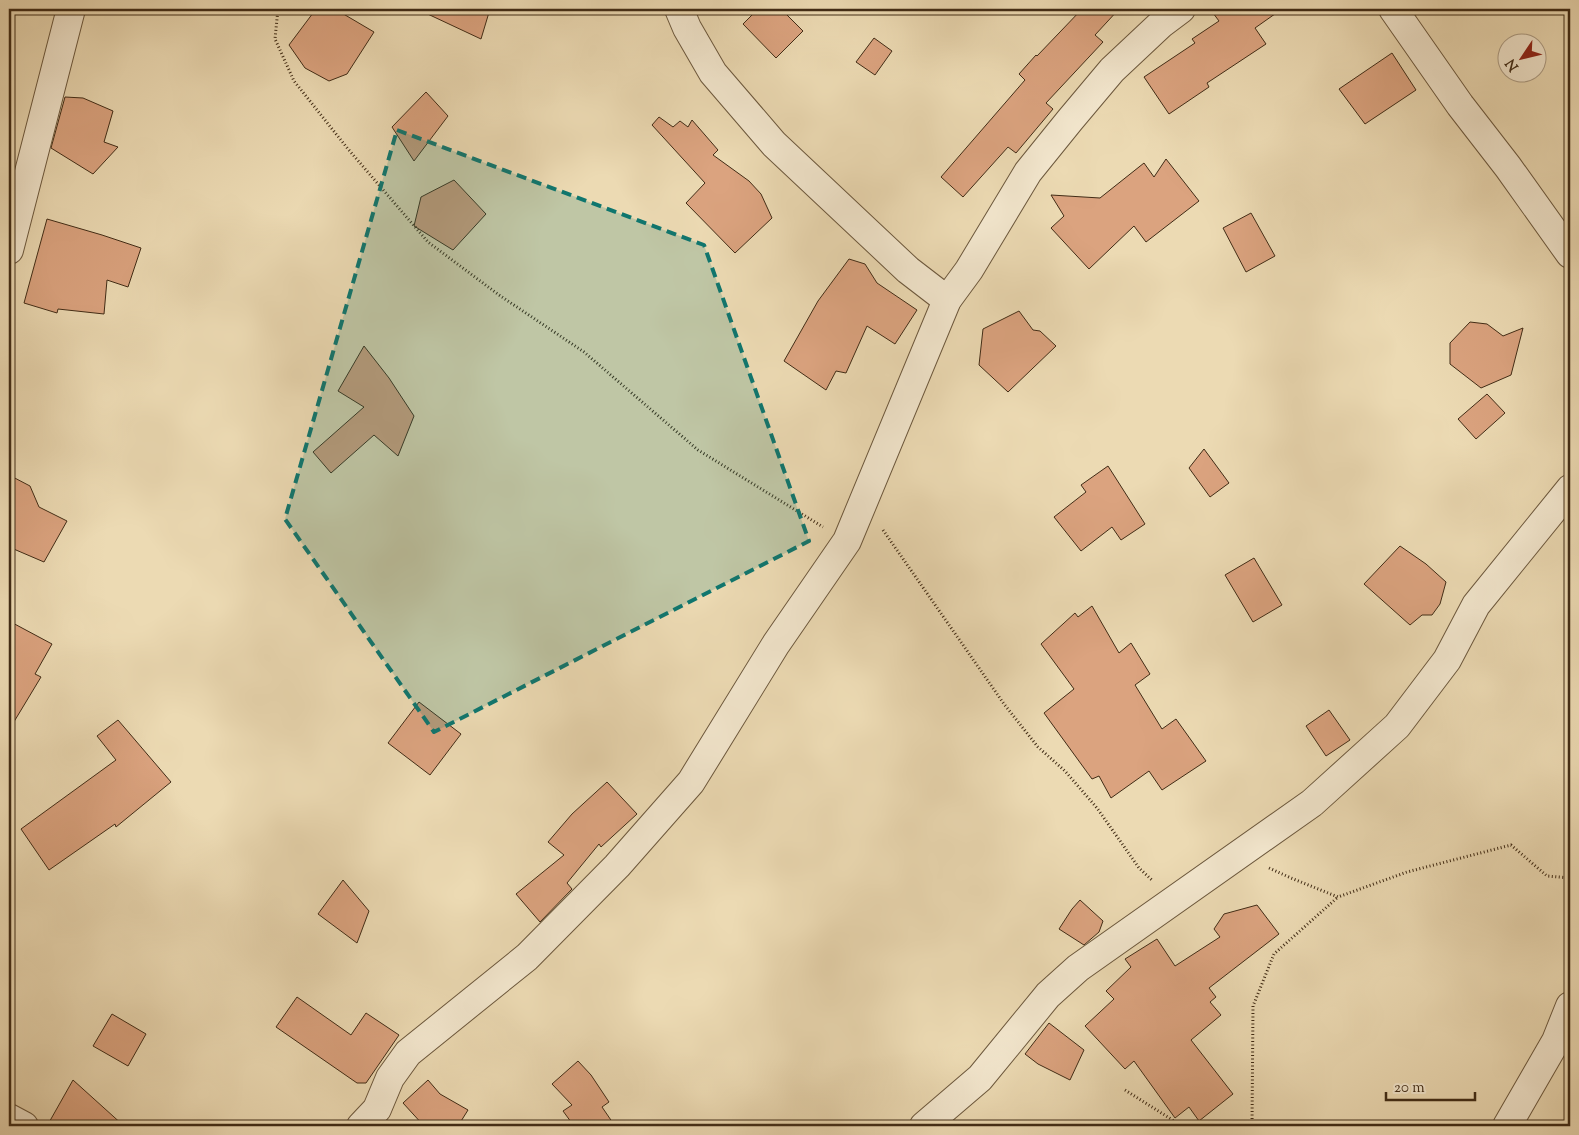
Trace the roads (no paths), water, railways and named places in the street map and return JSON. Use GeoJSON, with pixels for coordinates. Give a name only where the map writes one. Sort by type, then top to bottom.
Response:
{"type":"FeatureCollection","features":[{"type":"Feature","properties":{"kind":"street"},"geometry":{"type":"LineString","coordinates":[[9,250],[71,9]]}},
{"type":"Feature","properties":{"kind":"street"},"geometry":{"type":"LineString","coordinates":[[679,9],[687,28],[713,73],[768,138],[908,270],[948,300]]}},
{"type":"Feature","properties":{"kind":"street"},"geometry":{"type":"LineString","coordinates":[[361,1126],[377,1109],[390,1078],[408,1052],[527,957],[617,866],[691,782],[776,644],[847,541],[948,300],[969,270],[1028,172],[1112,70],[1161,24],[1181,9]]}},
{"type":"Feature","properties":{"kind":"street"},"geometry":{"type":"LineString","coordinates":[[1393,9],[1460,105],[1508,167],[1570,254]]}},
{"type":"Feature","properties":{"kind":"street"},"geometry":{"type":"LineString","coordinates":[[924,1126],[980,1078],[1048,995],[1078,968],[1312,803],[1397,726],[1447,660],[1476,605],[1570,489]]}},
{"type":"Feature","properties":{"kind":"street"},"geometry":{"type":"LineString","coordinates":[[1508,1126],[1556,1040],[1570,1006]]}},
{"type":"Feature","properties":{"kind":"street"},"geometry":{"type":"LineString","coordinates":[[9,1118],[24,1126]]}}]}
